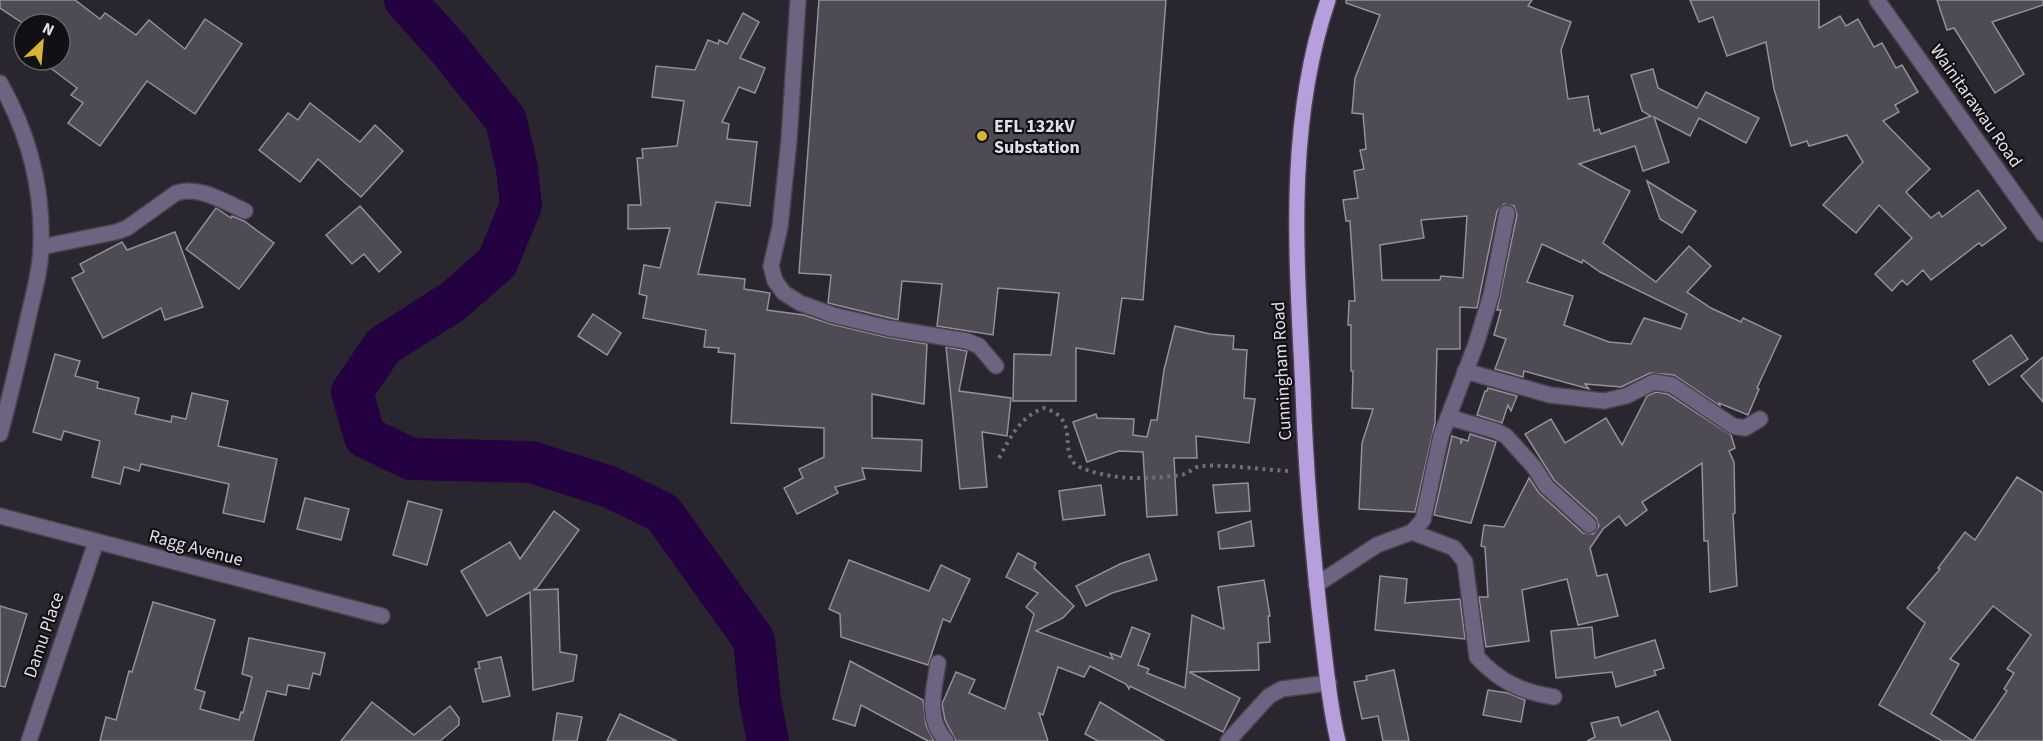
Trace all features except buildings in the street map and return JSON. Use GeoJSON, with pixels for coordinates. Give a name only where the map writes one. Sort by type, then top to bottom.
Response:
{"type":"FeatureCollection","features":[{"type":"Feature","properties":{"kind":"main road","name":"Cunningham Road"},"geometry":{"type":"LineString","coordinates":[[1328,0],[1320,23],[1307,82],[1297,177],[1298,288],[1306,472],[1316,585],[1338,741]]}},
{"type":"Feature","properties":{"kind":"street"},"geometry":{"type":"LineString","coordinates":[[798,0],[787,162],[780,227],[771,266],[775,281],[784,293],[800,303],[833,315],[888,328],[967,341],[979,346],[996,366]]}},
{"type":"Feature","properties":{"kind":"street","name":"Wainitarawau Road"},"geometry":{"type":"LineString","coordinates":[[1877,0],[2043,234]]}},
{"type":"Feature","properties":{"kind":"street"},"geometry":{"type":"LineString","coordinates":[[0,83],[16,112],[30,152],[39,194],[41,247],[37,280],[0,434]]}},
{"type":"Feature","properties":{"kind":"street"},"geometry":{"type":"LineString","coordinates":[[41,247],[116,232],[126,228],[176,193],[184,190],[195,190],[245,211]]}},
{"type":"Feature","properties":{"kind":"street"},"geometry":{"type":"LineString","coordinates":[[1316,585],[1377,545],[1412,531],[1423,520],[1441,436],[1476,344],[1491,295],[1507,213]]}},
{"type":"Feature","properties":{"kind":"street"},"geometry":{"type":"LineString","coordinates":[[1465,371],[1550,395],[1604,400],[1626,396],[1654,382],[1672,385],[1732,426],[1745,428],[1760,419]]}},
{"type":"Feature","properties":{"kind":"street"},"geometry":{"type":"LineString","coordinates":[[1448,417],[1506,436],[1534,467],[1546,486],[1590,525]]}},
{"type":"Feature","properties":{"kind":"street","name":"Ragg Avenue"},"geometry":{"type":"LineString","coordinates":[[0,516],[382,616]]}},
{"type":"Feature","properties":{"kind":"street"},"geometry":{"type":"LineString","coordinates":[[1412,531],[1454,548],[1465,562],[1477,657],[1504,682],[1528,692],[1554,697]]}},
{"type":"Feature","properties":{"kind":"street","name":"Damu Place"},"geometry":{"type":"LineString","coordinates":[[29,741],[96,542]]}},
{"type":"Feature","properties":{"kind":"street"},"geometry":{"type":"LineString","coordinates":[[938,663],[932,717],[938,732],[945,741]]}},
{"type":"Feature","properties":{"kind":"street"},"geometry":{"type":"LineString","coordinates":[[1228,741],[1269,696],[1282,689],[1329,683]]}},
{"type":"Feature","properties":{"kind":"path"},"geometry":{"type":"LineString","coordinates":[[999,458],[1017,426],[1025,417],[1044,408],[1056,414],[1063,422],[1069,440],[1069,457],[1073,462],[1080,467],[1124,479],[1184,475],[1199,466],[1306,472]]}},
{"type":"Feature","properties":{"kind":"waterway"},"geometry":{"type":"LineString","coordinates":[[405,0],[449,49],[506,120],[517,169],[521,205],[497,263],[452,302],[383,346],[352,392],[365,437],[411,459],[531,462],[610,487],[663,513],[754,640],[760,700],[768,741]]}},
{"type":"Feature","properties":{"kind":"place","name":"EFL 132kV Substation"},"geometry":{"type":"Point","coordinates":[982,136]}}]}
